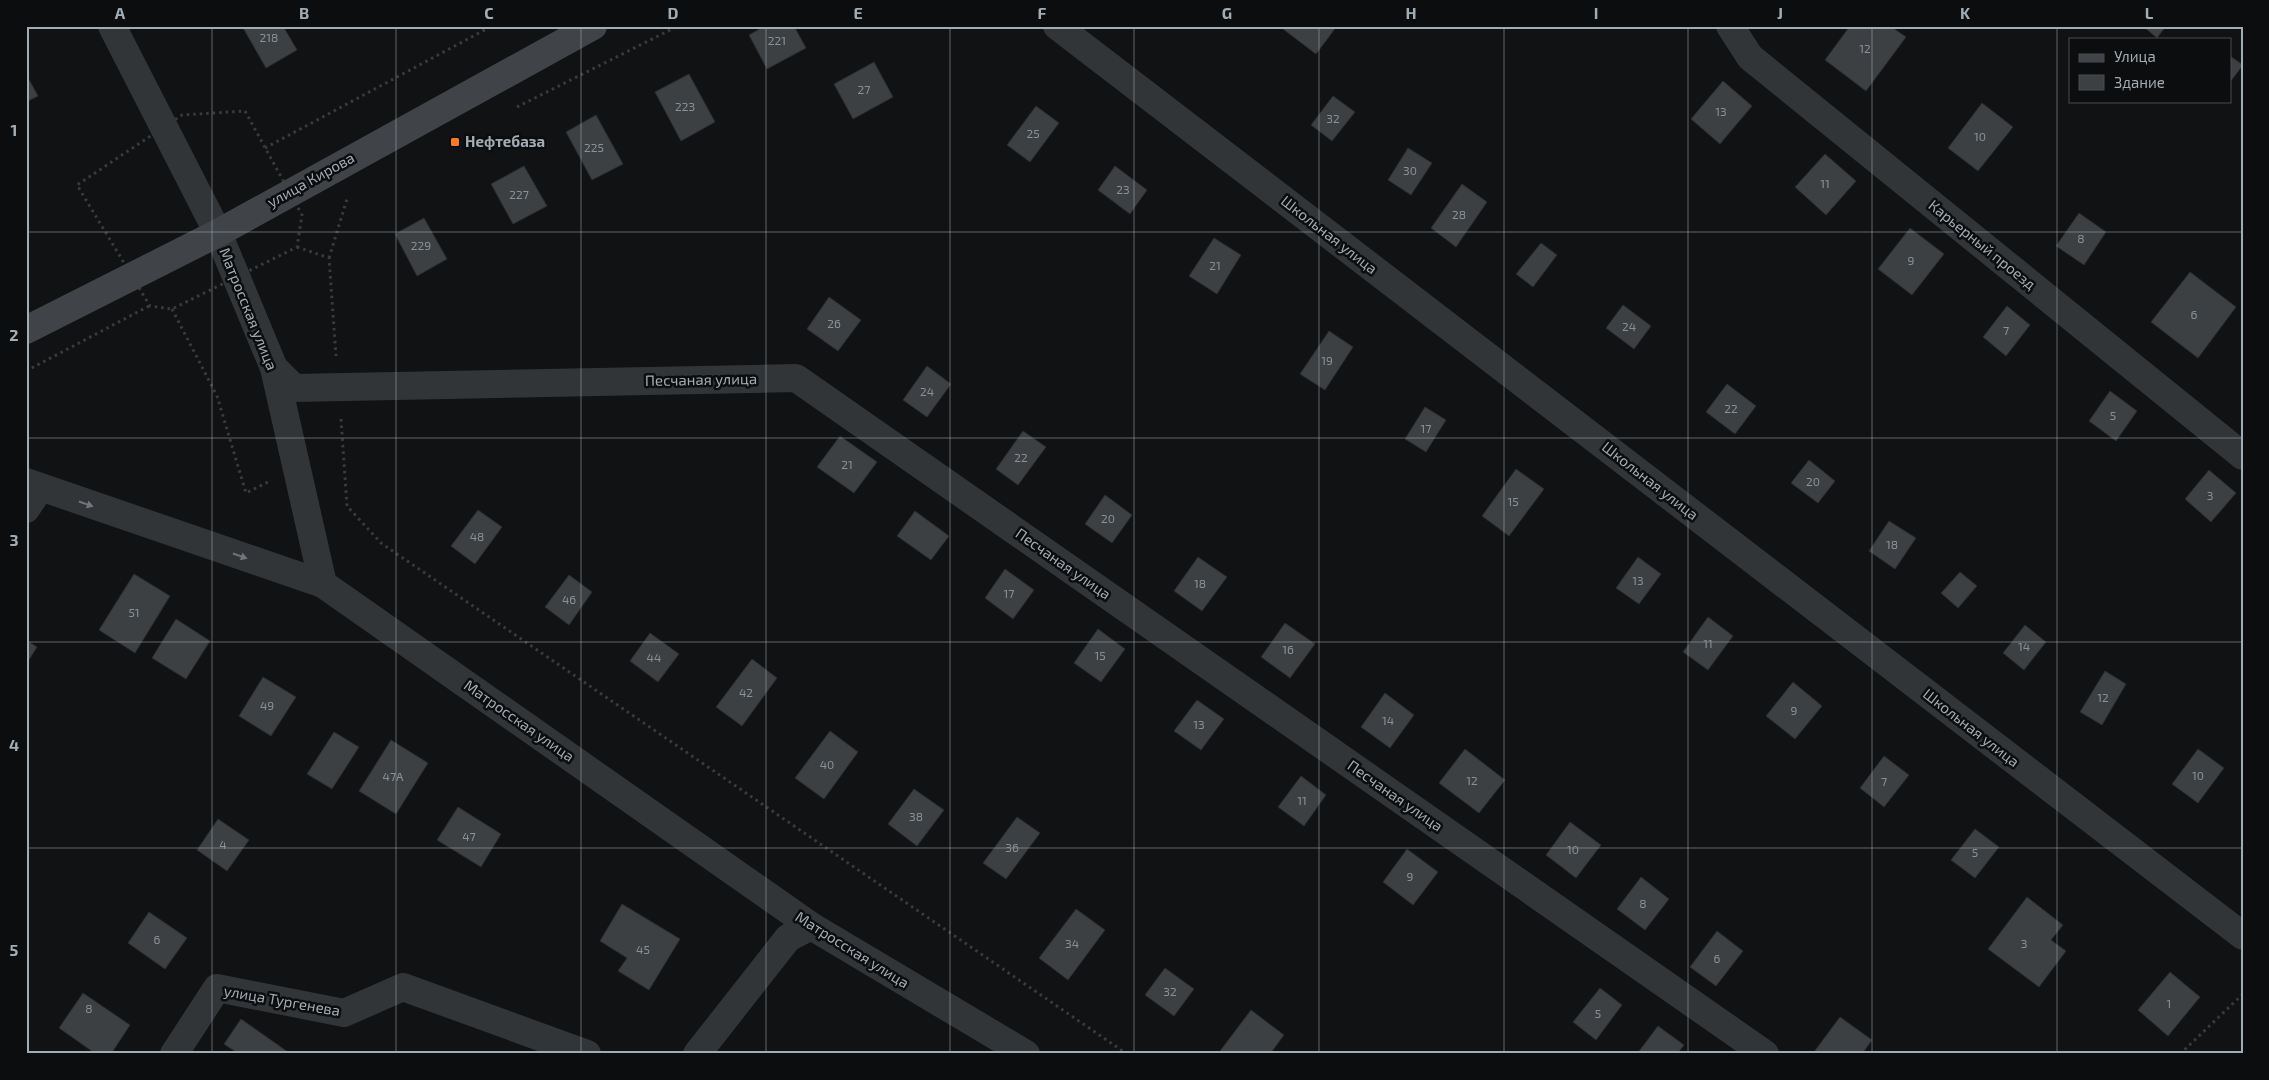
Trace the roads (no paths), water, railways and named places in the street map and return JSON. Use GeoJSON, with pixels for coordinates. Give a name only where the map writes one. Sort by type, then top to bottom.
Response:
{"type":"FeatureCollection","features":[{"type":"Feature","properties":{"kind":"main road","name":"улица Кирова"},"geometry":{"type":"LineString","coordinates":[[26,330],[218,233],[593,26]]}},
{"type":"Feature","properties":{"kind":"street","name":"Матросская улица"},"geometry":{"type":"LineString","coordinates":[[112,26],[218,233],[274,368],[323,584],[811,926],[1026,1054]]}},
{"type":"Feature","properties":{"kind":"street","name":"Школьная улица"},"geometry":{"type":"LineString","coordinates":[[1057,26],[2238,923]]}},
{"type":"Feature","properties":{"kind":"street","name":"Карьерный проезд"},"geometry":{"type":"LineString","coordinates":[[1730,26],[1750,57],[2243,456]]}},
{"type":"Feature","properties":{"kind":"street","name":"Песчаная улица"},"geometry":{"type":"LineString","coordinates":[[274,368],[294,388],[796,378],[1766,1054]]}},
{"type":"Feature","properties":{"kind":"street"},"geometry":{"type":"LineString","coordinates":[[31,493],[323,584]]}},
{"type":"Feature","properties":{"kind":"street"},"geometry":{"type":"LineString","coordinates":[[697,1054],[788,938],[811,926]]}},
{"type":"Feature","properties":{"kind":"street","name":"улица Тургенева"},"geometry":{"type":"LineString","coordinates":[[174,1054],[217,988],[344,1013],[403,987],[587,1054]]}},
{"type":"Feature","properties":{"kind":"place","name":"Нефтебаза"},"geometry":{"type":"Point","coordinates":[455,142]}}]}
